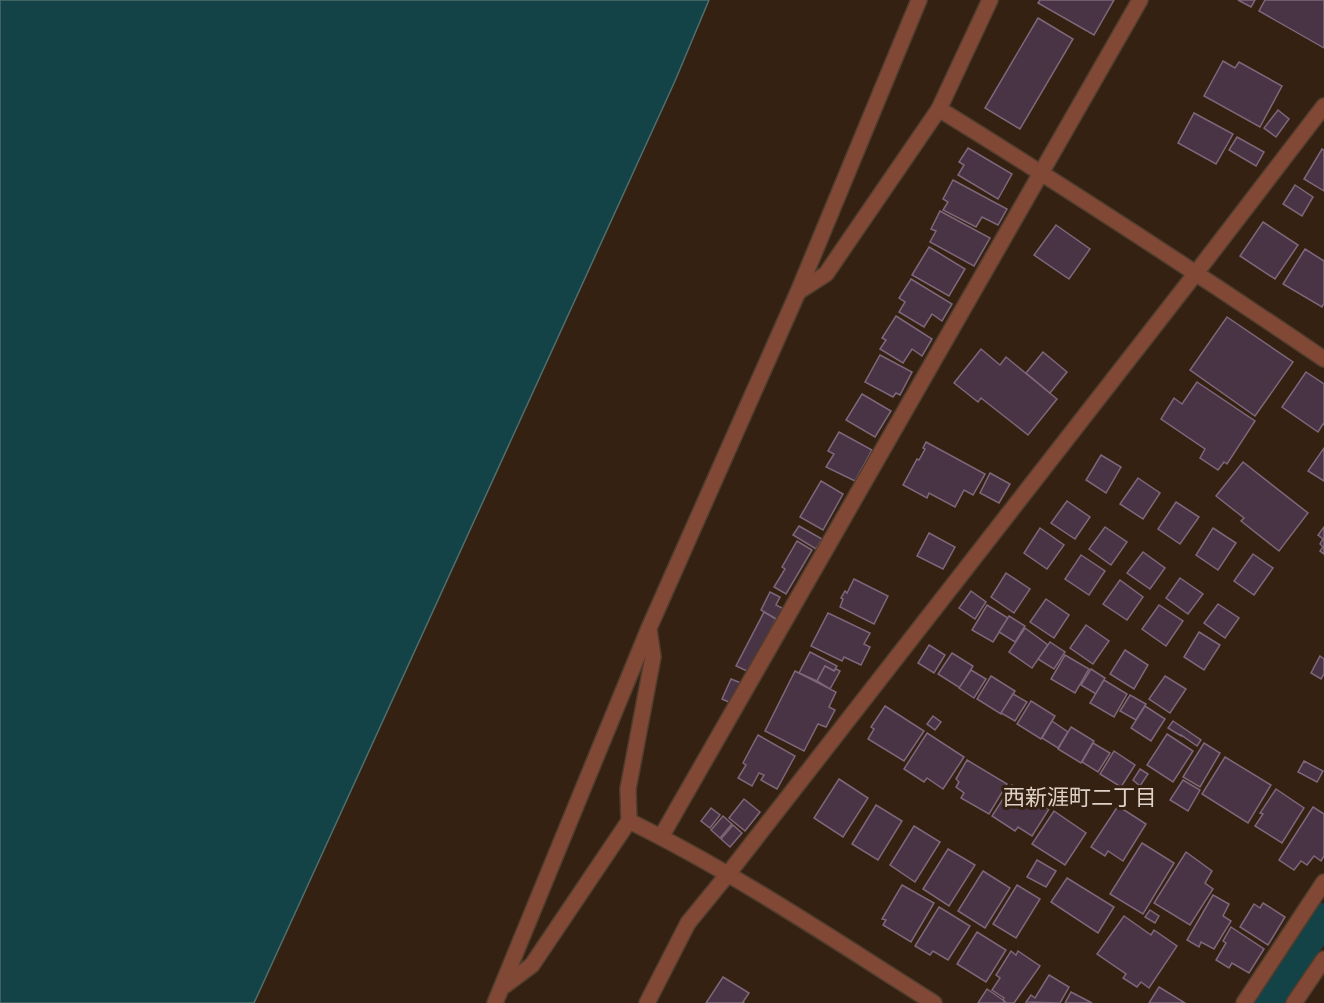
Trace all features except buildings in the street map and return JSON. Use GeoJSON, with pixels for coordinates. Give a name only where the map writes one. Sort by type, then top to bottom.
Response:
{"type":"FeatureCollection","features":[{"type":"Feature","properties":{"kind":"street"},"geometry":{"type":"LineString","coordinates":[[495,1003],[649,628],[798,291],[919,0]]}},
{"type":"Feature","properties":{"kind":"street"},"geometry":{"type":"LineString","coordinates":[[798,291],[826,274],[939,109],[990,0]]}},
{"type":"Feature","properties":{"kind":"street"},"geometry":{"type":"LineString","coordinates":[[661,837],[1140,0]]}},
{"type":"Feature","properties":{"kind":"street"},"geometry":{"type":"LineString","coordinates":[[647,1003],[688,923],[1324,106]]}},
{"type":"Feature","properties":{"kind":"street"},"geometry":{"type":"LineString","coordinates":[[939,109],[1196,273],[1324,360]]}},
{"type":"Feature","properties":{"kind":"street"},"geometry":{"type":"LineString","coordinates":[[502,987],[532,965],[629,821],[628,789],[653,657],[649,628]]}},
{"type":"Feature","properties":{"kind":"street"},"geometry":{"type":"LineString","coordinates":[[629,821],[728,874],[934,1003]]}},
{"type":"Feature","properties":{"kind":"street"},"geometry":{"type":"LineString","coordinates":[[1244,1003],[1324,882]]}},
{"type":"Feature","properties":{"kind":"street"},"geometry":{"type":"LineString","coordinates":[[1294,1003],[1324,959]]}},
{"type":"Feature","properties":{"kind":"street"},"geometry":{"type":"LineString","coordinates":[[502,987],[504,1003]]}},
{"type":"Feature","properties":{"kind":"water"},"geometry":{"type":"Polygon","coordinates":[[[0,0],[709,0],[675,81],[254,1003],[0,1003],[0,0]]]}},
{"type":"Feature","properties":{"kind":"waterway"},"geometry":{"type":"LineString","coordinates":[[1267,1003],[1324,918]]}},
{"type":"Feature","properties":{"kind":"district","name":"西新涯町二丁目"},"geometry":{"type":"Point","coordinates":[1080,797]}}]}
